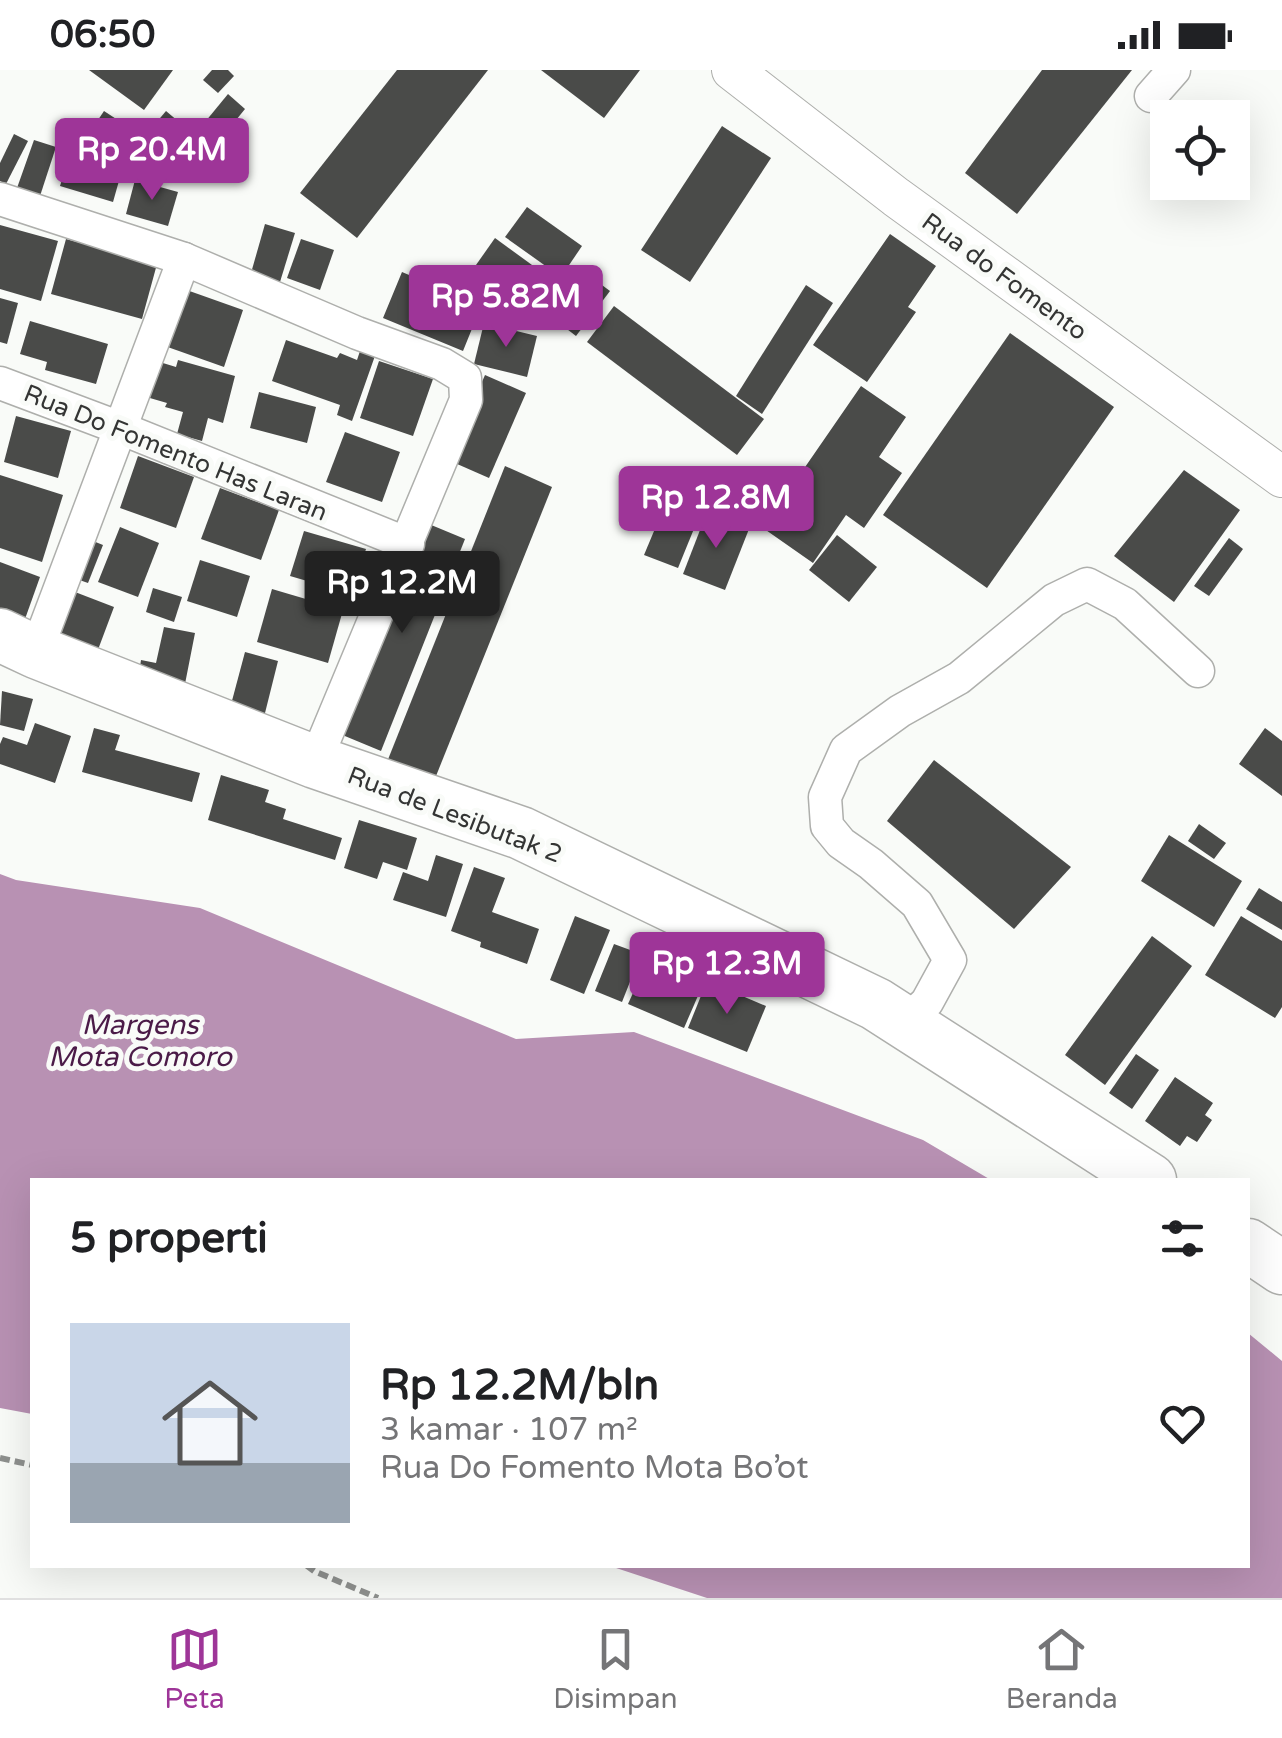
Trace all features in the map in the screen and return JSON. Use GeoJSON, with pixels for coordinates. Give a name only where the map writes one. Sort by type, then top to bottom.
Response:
{"type":"FeatureCollection","features":[{"type":"Feature","properties":{"kind":"main road","name":"Rua de Lesibutak 2"},"geometry":{"type":"LineString","coordinates":[[18,643],[315,762],[521,833],[876,1004],[1147,1178]]}},
{"type":"Feature","properties":{"kind":"main road"},"geometry":{"type":"LineString","coordinates":[[1250,1246],[1282,1268]]}},
{"type":"Feature","properties":{"kind":"street","name":"Rua do Fomento"},"geometry":{"type":"LineString","coordinates":[[732,70],[896,197],[1282,477]]}},
{"type":"Feature","properties":{"kind":"street"},"geometry":{"type":"LineString","coordinates":[[1150,96],[1174,70]]}},
{"type":"Feature","properties":{"kind":"street"},"geometry":{"type":"LineString","coordinates":[[0,198],[184,259],[357,334],[442,364],[466,378],[466,400],[315,762]]}},
{"type":"Feature","properties":{"kind":"street"},"geometry":{"type":"LineString","coordinates":[[18,643],[120,428],[184,259]]}},
{"type":"Feature","properties":{"kind":"street","name":"Rua Do Fomento Has Laran"},"geometry":{"type":"LineString","coordinates":[[0,383],[408,544]]}},
{"type":"Feature","properties":{"kind":"street"},"geometry":{"type":"LineString","coordinates":[[905,1023],[927,1002],[950,960],[918,904],[841,843],[827,826],[825,796],[846,750],[900,711],[959,678],[1054,600],[1087,584],[1125,604],[1198,671]]}},
{"type":"Feature","properties":{"kind":"path"},"geometry":{"type":"LineString","coordinates":[[0,1458],[30,1465]]}},
{"type":"Feature","properties":{"kind":"path"},"geometry":{"type":"LineString","coordinates":[[310,1568],[378,1598]]}},
{"type":"Feature","properties":{"kind":"water","name":"Margens Mota Comoro"},"geometry":{"type":"Polygon","coordinates":[[[0,874],[16,880],[200,908],[516,1039],[634,1032],[923,1140],[988,1178],[30,1178],[30,1414],[0,1408],[0,874]]]}},
{"type":"Feature","properties":{"kind":"water"},"geometry":{"type":"Polygon","coordinates":[[[1250,1335],[1282,1361],[1282,1598],[707,1598],[616,1568],[1250,1568],[1250,1335]]]}},
{"type":"Feature","properties":{"kind":"building"},"geometry":{"type":"Polygon","coordinates":[[[89,70],[173,70],[144,110],[89,70]]]}},
{"type":"Feature","properties":{"kind":"building"},"geometry":{"type":"Polygon","coordinates":[[[212,70],[228,70],[234,76],[218,93],[203,80],[212,70]]]}},
{"type":"Feature","properties":{"kind":"building"},"geometry":{"type":"Polygon","coordinates":[[[397,70],[488,70],[357,238],[300,193],[397,70]]]}},
{"type":"Feature","properties":{"kind":"building"},"geometry":{"type":"Polygon","coordinates":[[[541,70],[640,70],[604,118],[541,70]]]}},
{"type":"Feature","properties":{"kind":"building"},"geometry":{"type":"Polygon","coordinates":[[[1042,70],[1132,70],[1017,214],[965,173],[1042,70]]]}},
{"type":"Feature","properties":{"kind":"building"},"geometry":{"type":"Polygon","coordinates":[[[228,94],[245,109],[205,158],[187,144],[228,94]]]}},
{"type":"Feature","properties":{"kind":"building"},"geometry":{"type":"Polygon","coordinates":[[[104,111],[156,145],[138,172],[86,138],[104,111]]]}},
{"type":"Feature","properties":{"kind":"building"},"geometry":{"type":"Polygon","coordinates":[[[166,111],[191,132],[174,152],[150,130],[166,111]]]}},
{"type":"Feature","properties":{"kind":"building"},"geometry":{"type":"Polygon","coordinates":[[[722,126],[771,158],[690,282],[641,250],[722,126]]]}},
{"type":"Feature","properties":{"kind":"building"},"geometry":{"type":"Polygon","coordinates":[[[14,134],[28,141],[6,184],[0,181],[0,163],[14,134]]]}},
{"type":"Feature","properties":{"kind":"building"},"geometry":{"type":"Polygon","coordinates":[[[34,140],[56,147],[40,196],[17,188],[34,140]]]}},
{"type":"Feature","properties":{"kind":"building"},"geometry":{"type":"Polygon","coordinates":[[[70,154],[122,170],[113,202],[60,186],[70,154]]]}},
{"type":"Feature","properties":{"kind":"building"},"geometry":{"type":"Polygon","coordinates":[[[135,180],[178,192],[168,226],[126,214],[135,180]]]}},
{"type":"Feature","properties":{"kind":"building"},"geometry":{"type":"Polygon","coordinates":[[[527,207],[582,246],[561,277],[505,237],[527,207]]]}},
{"type":"Feature","properties":{"kind":"building"},"geometry":{"type":"Polygon","coordinates":[[[265,224],[295,233],[280,282],[251,273],[265,224]]]}},
{"type":"Feature","properties":{"kind":"building"},"geometry":{"type":"Polygon","coordinates":[[[0,225],[58,241],[41,301],[0,289],[0,225]]]}},
{"type":"Feature","properties":{"kind":"building"},"geometry":{"type":"Polygon","coordinates":[[[890,234],[936,266],[908,307],[916,312],[867,382],[813,345],[890,234]]]}},
{"type":"Feature","properties":{"kind":"building"},"geometry":{"type":"Polygon","coordinates":[[[495,238],[543,273],[524,300],[476,265],[495,238]]]}},
{"type":"Feature","properties":{"kind":"building"},"geometry":{"type":"Polygon","coordinates":[[[66,239],[157,264],[142,319],[51,294],[66,239]]]}},
{"type":"Feature","properties":{"kind":"building"},"geometry":{"type":"Polygon","coordinates":[[[301,239],[334,250],[320,290],[287,278],[301,239]]]}},
{"type":"Feature","properties":{"kind":"building"},"geometry":{"type":"Polygon","coordinates":[[[583,271],[610,291],[576,336],[550,316],[583,271]]]}},
{"type":"Feature","properties":{"kind":"building"},"geometry":{"type":"Polygon","coordinates":[[[402,272],[442,289],[446,278],[486,294],[463,351],[383,318],[402,272]]]}},
{"type":"Feature","properties":{"kind":"building"},"geometry":{"type":"Polygon","coordinates":[[[806,285],[833,303],[762,414],[736,396],[806,285]]]}},
{"type":"Feature","properties":{"kind":"building"},"geometry":{"type":"Polygon","coordinates":[[[181,288],[243,310],[224,367],[162,345],[181,288]]]}},
{"type":"Feature","properties":{"kind":"building"},"geometry":{"type":"Polygon","coordinates":[[[0,298],[18,303],[7,344],[0,342],[0,298]]]}},
{"type":"Feature","properties":{"kind":"building"},"geometry":{"type":"Polygon","coordinates":[[[614,306],[764,419],[737,455],[587,342],[614,306]]]}},
{"type":"Feature","properties":{"kind":"building"},"geometry":{"type":"Polygon","coordinates":[[[30,321],[108,344],[96,384],[45,370],[47,362],[20,354],[30,321]]]}},
{"type":"Feature","properties":{"kind":"building"},"geometry":{"type":"Polygon","coordinates":[[[484,323],[537,336],[527,377],[474,364],[484,323]]]}},
{"type":"Feature","properties":{"kind":"building"},"geometry":{"type":"Polygon","coordinates":[[[1010,333],[1114,407],[987,588],[883,515],[1010,333]]]}},
{"type":"Feature","properties":{"kind":"building"},"geometry":{"type":"Polygon","coordinates":[[[286,340],[337,358],[340,353],[357,360],[361,348],[376,353],[352,421],[337,415],[340,405],[272,381],[286,340]]]}},
{"type":"Feature","properties":{"kind":"building"},"geometry":{"type":"Polygon","coordinates":[[[153,360],[176,367],[178,360],[235,376],[223,423],[208,418],[202,441],[177,434],[183,412],[143,396],[153,360]]]}},
{"type":"Feature","properties":{"kind":"building"},"geometry":{"type":"Polygon","coordinates":[[[379,361],[433,379],[413,436],[360,418],[379,361]]]}},
{"type":"Feature","properties":{"kind":"building"},"geometry":{"type":"Polygon","coordinates":[[[485,375],[526,393],[489,478],[448,460],[485,375]]]}},
{"type":"Feature","properties":{"kind":"building"},"geometry":{"type":"Polygon","coordinates":[[[861,386],[906,417],[879,457],[902,473],[864,528],[846,515],[813,563],[763,528],[861,386]]]}},
{"type":"Feature","properties":{"kind":"building"},"geometry":{"type":"Polygon","coordinates":[[[259,392],[316,407],[307,443],[250,428],[259,392]]]}},
{"type":"Feature","properties":{"kind":"building"},"geometry":{"type":"Polygon","coordinates":[[[16,416],[71,431],[58,478],[4,462],[16,416]]]}},
{"type":"Feature","properties":{"kind":"building"},"geometry":{"type":"Polygon","coordinates":[[[345,432],[400,452],[382,502],[326,482],[345,432]]]}},
{"type":"Feature","properties":{"kind":"building"},"geometry":{"type":"Polygon","coordinates":[[[138,456],[194,477],[176,528],[120,508],[138,456]]]}},
{"type":"Feature","properties":{"kind":"building"},"geometry":{"type":"Polygon","coordinates":[[[505,466],[552,487],[434,781],[387,762],[505,466]]]}},
{"type":"Feature","properties":{"kind":"building"},"geometry":{"type":"Polygon","coordinates":[[[1184,470],[1240,510],[1174,602],[1114,556],[1184,470]]]}},
{"type":"Feature","properties":{"kind":"building"},"geometry":{"type":"Polygon","coordinates":[[[0,475],[63,495],[42,562],[0,548],[0,475]]]}},
{"type":"Feature","properties":{"kind":"building"},"geometry":{"type":"Polygon","coordinates":[[[220,488],[279,510],[261,560],[201,539],[220,488]]]}},
{"type":"Feature","properties":{"kind":"building"},"geometry":{"type":"Polygon","coordinates":[[[667,500],[700,514],[678,568],[644,555],[667,500]]]}},
{"type":"Feature","properties":{"kind":"building"},"geometry":{"type":"Polygon","coordinates":[[[707,512],[749,529],[725,590],[683,574],[707,512]]]}},
{"type":"Feature","properties":{"kind":"building"},"geometry":{"type":"Polygon","coordinates":[[[424,522],[465,539],[381,751],[340,734],[424,522]]]}},
{"type":"Feature","properties":{"kind":"building"},"geometry":{"type":"Polygon","coordinates":[[[120,527],[159,543],[138,597],[98,582],[120,527]]]}},
{"type":"Feature","properties":{"kind":"building"},"geometry":{"type":"Polygon","coordinates":[[[304,531],[366,549],[352,594],[290,576],[304,531]]]}},
{"type":"Feature","properties":{"kind":"building"},"geometry":{"type":"Polygon","coordinates":[[[837,535],[877,567],[849,602],[809,570],[837,535]]]}},
{"type":"Feature","properties":{"kind":"building"},"geometry":{"type":"Polygon","coordinates":[[[83,537],[103,545],[88,583],[68,576],[83,537]]]}},
{"type":"Feature","properties":{"kind":"building"},"geometry":{"type":"Polygon","coordinates":[[[1229,538],[1243,549],[1209,596],[1194,586],[1229,538]]]}},
{"type":"Feature","properties":{"kind":"building"},"geometry":{"type":"Polygon","coordinates":[[[200,560],[250,576],[237,617],[187,601],[200,560]]]}},
{"type":"Feature","properties":{"kind":"building"},"geometry":{"type":"Polygon","coordinates":[[[0,562],[40,577],[20,633],[0,626],[0,562]]]}},
{"type":"Feature","properties":{"kind":"building"},"geometry":{"type":"Polygon","coordinates":[[[153,588],[182,597],[174,622],[146,612],[153,588]]]}},
{"type":"Feature","properties":{"kind":"building"},"geometry":{"type":"Polygon","coordinates":[[[272,589],[343,610],[328,663],[257,642],[272,589]]]}},
{"type":"Feature","properties":{"kind":"building"},"geometry":{"type":"Polygon","coordinates":[[[75,592],[114,607],[96,655],[57,640],[75,592]]]}},
{"type":"Feature","properties":{"kind":"building"},"geometry":{"type":"Polygon","coordinates":[[[164,627],[195,633],[184,689],[138,680],[141,660],[156,663],[164,627]]]}},
{"type":"Feature","properties":{"kind":"building"},"geometry":{"type":"Polygon","coordinates":[[[245,652],[278,661],[263,721],[229,712],[245,652]]]}},
{"type":"Feature","properties":{"kind":"building"},"geometry":{"type":"Polygon","coordinates":[[[2,691],[33,699],[24,731],[0,725],[2,691]]]}},
{"type":"Feature","properties":{"kind":"building"},"geometry":{"type":"Polygon","coordinates":[[[35,723],[71,736],[55,783],[0,764],[3,737],[27,745],[35,723]]]}},
{"type":"Feature","properties":{"kind":"building"},"geometry":{"type":"Polygon","coordinates":[[[94,728],[120,735],[115,750],[200,773],[192,802],[82,772],[94,728]]]}},
{"type":"Feature","properties":{"kind":"building"},"geometry":{"type":"Polygon","coordinates":[[[1265,728],[1282,741],[1282,796],[1239,764],[1265,728]]]}},
{"type":"Feature","properties":{"kind":"building"},"geometry":{"type":"Polygon","coordinates":[[[934,760],[1071,867],[1014,929],[887,821],[934,760]]]}},
{"type":"Feature","properties":{"kind":"building"},"geometry":{"type":"Polygon","coordinates":[[[221,775],[269,790],[265,802],[286,809],[283,819],[342,838],[335,860],[208,820],[221,775]]]}},
{"type":"Feature","properties":{"kind":"building"},"geometry":{"type":"Polygon","coordinates":[[[359,820],[417,838],[407,870],[383,862],[377,879],[344,868],[359,820]]]}},
{"type":"Feature","properties":{"kind":"building"},"geometry":{"type":"Polygon","coordinates":[[[1199,824],[1226,843],[1214,859],[1188,841],[1199,824]]]}},
{"type":"Feature","properties":{"kind":"building"},"geometry":{"type":"Polygon","coordinates":[[[1169,835],[1242,881],[1214,927],[1141,881],[1169,835]]]}},
{"type":"Feature","properties":{"kind":"building"},"geometry":{"type":"Polygon","coordinates":[[[436,855],[463,864],[446,917],[393,900],[403,872],[428,881],[436,855]]]}},
{"type":"Feature","properties":{"kind":"building"},"geometry":{"type":"Polygon","coordinates":[[[474,867],[505,878],[492,912],[539,929],[527,964],[480,947],[481,942],[451,931],[474,867]]]}},
{"type":"Feature","properties":{"kind":"building"},"geometry":{"type":"Polygon","coordinates":[[[1259,888],[1282,902],[1282,930],[1246,909],[1259,888]]]}},
{"type":"Feature","properties":{"kind":"building"},"geometry":{"type":"Polygon","coordinates":[[[575,916],[610,930],[584,994],[550,980],[575,916]]]}},
{"type":"Feature","properties":{"kind":"building"},"geometry":{"type":"Polygon","coordinates":[[[1241,916],[1282,941],[1282,1007],[1275,1018],[1205,975],[1241,916]]]}},
{"type":"Feature","properties":{"kind":"building"},"geometry":{"type":"Polygon","coordinates":[[[1152,936],[1192,966],[1105,1085],[1065,1055],[1152,936]]]}},
{"type":"Feature","properties":{"kind":"building"},"geometry":{"type":"Polygon","coordinates":[[[614,944],[641,954],[622,1002],[595,991],[614,944]]]}},
{"type":"Feature","properties":{"kind":"building"},"geometry":{"type":"Polygon","coordinates":[[[652,951],[707,975],[684,1028],[628,1004],[652,951]]]}},
{"type":"Feature","properties":{"kind":"building"},"geometry":{"type":"Polygon","coordinates":[[[707,981],[766,1006],[747,1052],[688,1028],[707,981]]]}},
{"type":"Feature","properties":{"kind":"building"},"geometry":{"type":"Polygon","coordinates":[[[1136,1054],[1159,1070],[1132,1109],[1109,1093],[1136,1054]]]}},
{"type":"Feature","properties":{"kind":"building"},"geometry":{"type":"Polygon","coordinates":[[[1175,1077],[1213,1103],[1205,1115],[1212,1120],[1197,1142],[1187,1136],[1180,1146],[1145,1121],[1175,1077]]]}}]}
